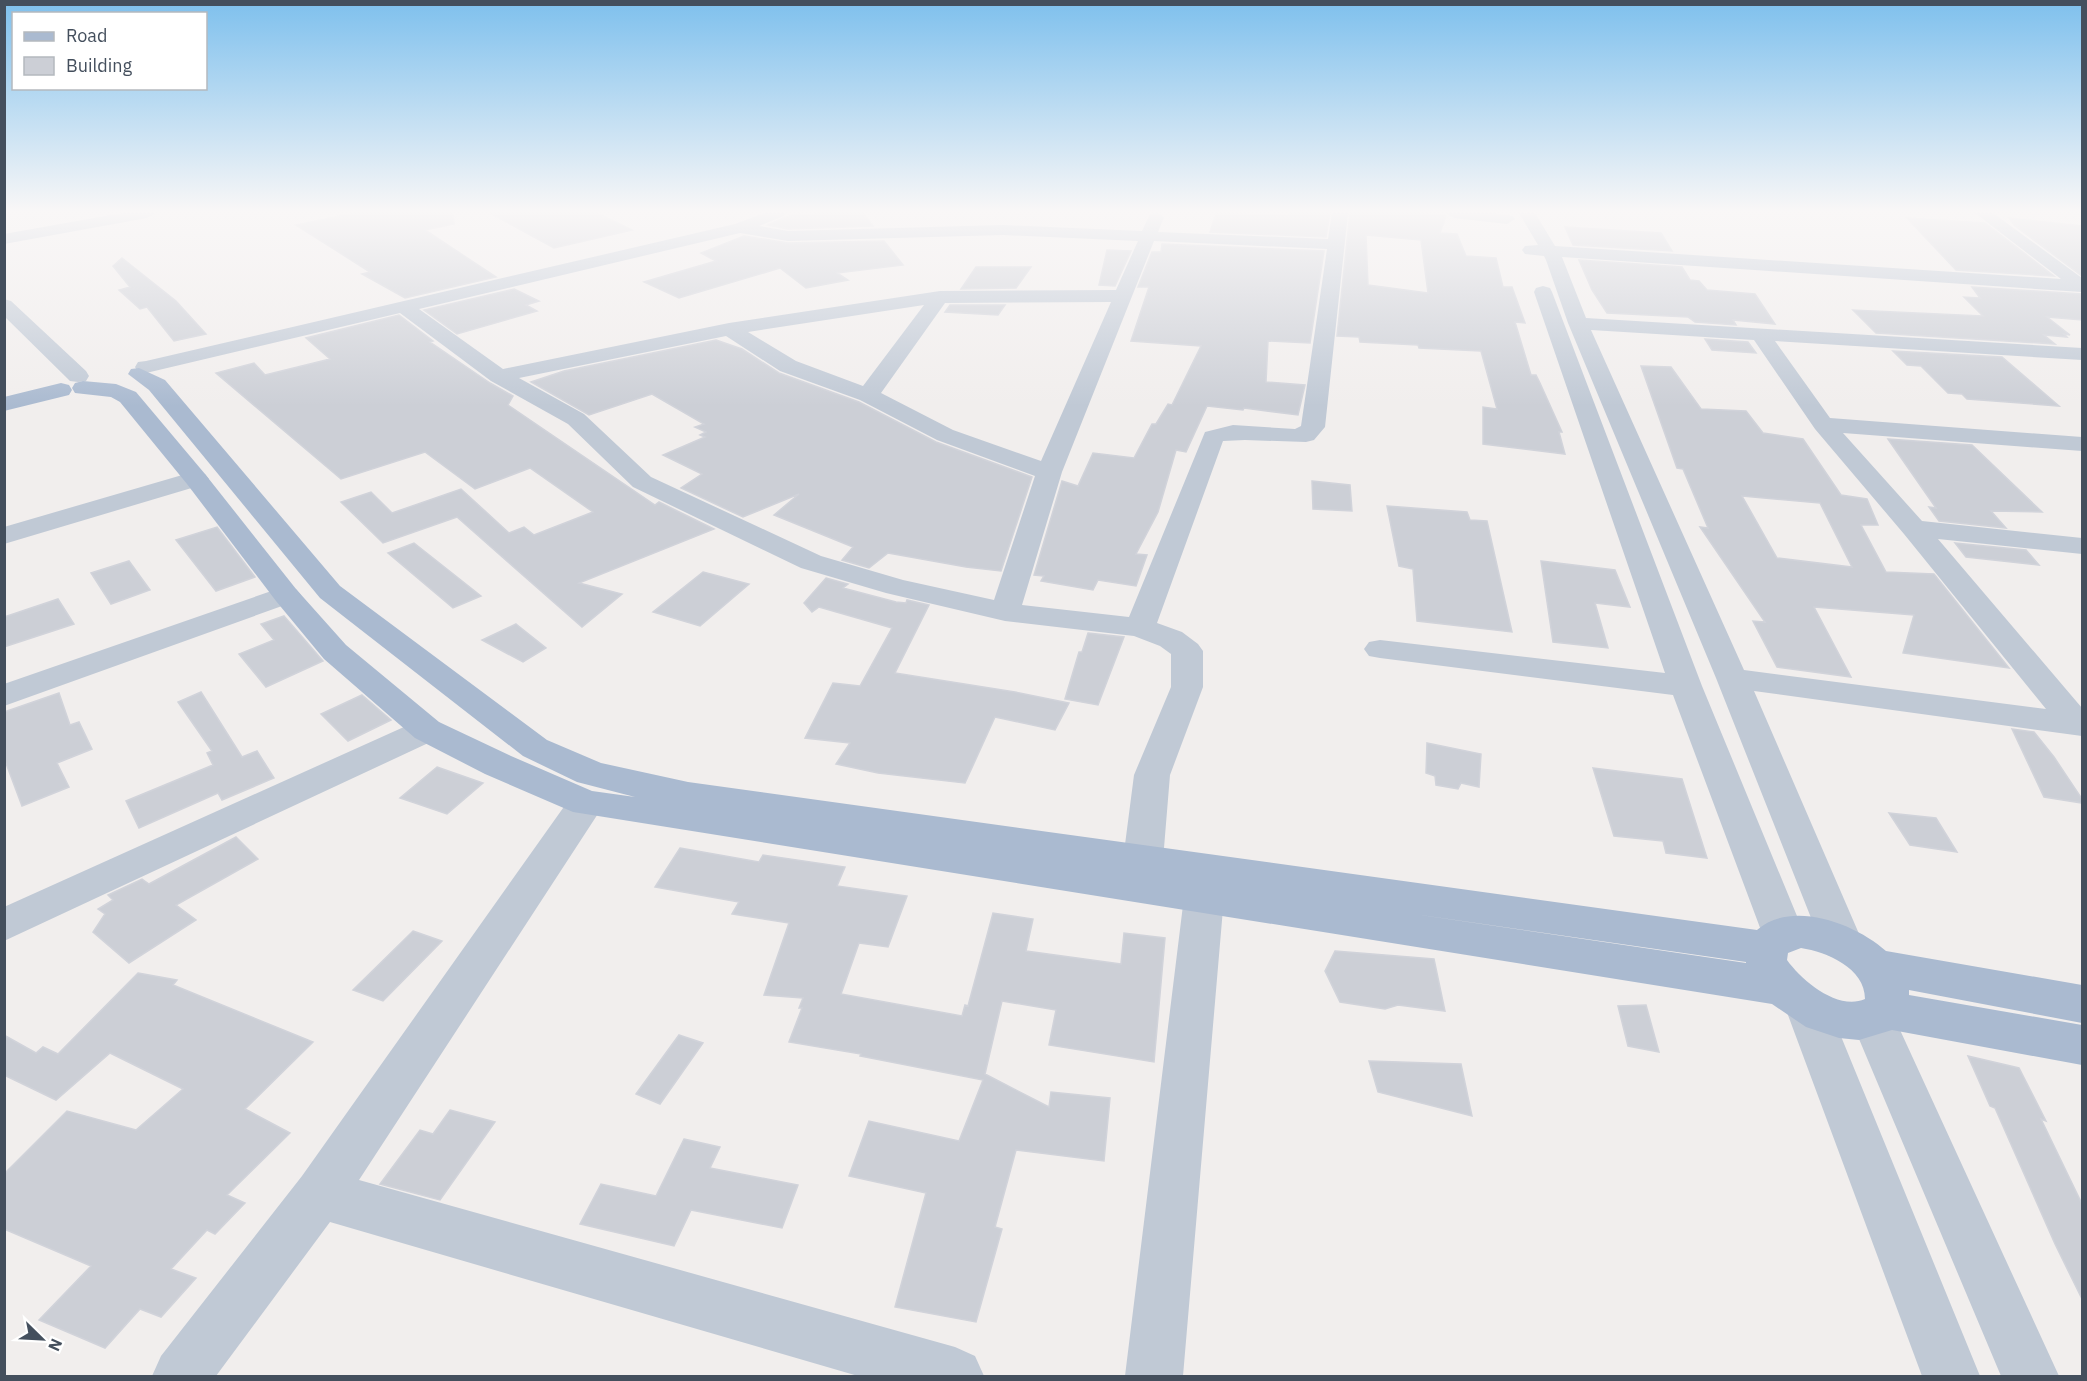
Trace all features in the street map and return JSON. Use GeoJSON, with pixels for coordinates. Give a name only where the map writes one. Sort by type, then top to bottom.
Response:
{"type":"FeatureCollection","features":[{"type":"Feature","properties":{"kind":"main road"},"geometry":{"type":"LineString","coordinates":[[4,404],[130,369],[157,385],[330,592],[535,748],[590,773],[654,788],[1143,860],[1775,940],[1801,931],[1821,934],[1858,954],[2082,1004]]}},
{"type":"Feature","properties":{"kind":"main road"},"geometry":{"type":"LineString","coordinates":[[4,396],[70,384],[117,391],[128,397],[196,479],[286,595],[335,652],[427,730],[498,765],[586,803],[1204,897],[1794,997],[1842,1020],[1853,1022],[1880,1015],[2082,1045]]}},
{"type":"Feature","properties":{"kind":"main road"},"geometry":{"type":"LineString","coordinates":[[1775,940],[1768,966],[1794,997]]}},
{"type":"Feature","properties":{"kind":"main road"},"geometry":{"type":"LineString","coordinates":[[1858,954],[1886,982],[1890,997],[1880,1015]]}},
{"type":"Feature","properties":{"kind":"street"},"geometry":{"type":"LineString","coordinates":[[130,369],[530,277]]}},
{"type":"Feature","properties":{"kind":"street"},"geometry":{"type":"LineString","coordinates":[[1005,612],[1048,472],[1130,277]]}},
{"type":"Feature","properties":{"kind":"street"},"geometry":{"type":"LineString","coordinates":[[1140,627],[1213,437],[1221,433],[1236,433],[1290,437],[1306,435],[1313,427],[1332,277]]}},
{"type":"Feature","properties":{"kind":"street"},"geometry":{"type":"LineString","coordinates":[[1543,277],[1775,940]]}},
{"type":"Feature","properties":{"kind":"street"},"geometry":{"type":"LineString","coordinates":[[1550,277],[1578,323],[1732,678],[1858,954]]}},
{"type":"Feature","properties":{"kind":"street"},"geometry":{"type":"LineString","coordinates":[[1880,277],[2082,294]]}},
{"type":"Feature","properties":{"kind":"street"},"geometry":{"type":"LineString","coordinates":[[1955,277],[2082,286]]}},
{"type":"Feature","properties":{"kind":"street"},"geometry":{"type":"LineString","coordinates":[[500,376],[729,330],[940,297],[1122,296]]}},
{"type":"Feature","properties":{"kind":"street"},"geometry":{"type":"LineString","coordinates":[[868,396],[940,297]]}},
{"type":"Feature","properties":{"kind":"street"},"geometry":{"type":"LineString","coordinates":[[4,305],[70,384]]}},
{"type":"Feature","properties":{"kind":"street"},"geometry":{"type":"LineString","coordinates":[[404,307],[500,376],[576,419],[642,482],[811,562],[896,587],[1005,612],[1140,627],[1171,639],[1187,651],[1187,687],[1152,775],[1143,860]]}},
{"type":"Feature","properties":{"kind":"street"},"geometry":{"type":"LineString","coordinates":[[1578,323],[2082,354]]}},
{"type":"Feature","properties":{"kind":"street"},"geometry":{"type":"LineString","coordinates":[[729,330],[788,366],[868,396],[945,435],[1048,472]]}},
{"type":"Feature","properties":{"kind":"street"},"geometry":{"type":"LineString","coordinates":[[1760,334],[1823,424],[2080,724]]}},
{"type":"Feature","properties":{"kind":"street"},"geometry":{"type":"LineString","coordinates":[[1823,424],[2082,444]]}},
{"type":"Feature","properties":{"kind":"street"},"geometry":{"type":"LineString","coordinates":[[4,536],[196,479]]}},
{"type":"Feature","properties":{"kind":"street"},"geometry":{"type":"LineString","coordinates":[[1914,528],[2082,546]]}},
{"type":"Feature","properties":{"kind":"street"},"geometry":{"type":"LineString","coordinates":[[4,696],[286,595]]}},
{"type":"Feature","properties":{"kind":"street"},"geometry":{"type":"LineString","coordinates":[[1380,649],[1686,686]]}},
{"type":"Feature","properties":{"kind":"street"},"geometry":{"type":"LineString","coordinates":[[1732,678],[2080,724]]}},
{"type":"Feature","properties":{"kind":"street"},"geometry":{"type":"LineString","coordinates":[[4,925],[427,730]]}},
{"type":"Feature","properties":{"kind":"street"},"geometry":{"type":"LineString","coordinates":[[181,1377],[320,1194],[586,803]]}},
{"type":"Feature","properties":{"kind":"street"},"geometry":{"type":"LineString","coordinates":[[1154,1377],[1204,897]]}},
{"type":"Feature","properties":{"kind":"street"},"geometry":{"type":"LineString","coordinates":[[1794,997],[1951,1377]]}},
{"type":"Feature","properties":{"kind":"street"},"geometry":{"type":"LineString","coordinates":[[1880,1015],[2030,1377]]}},
{"type":"Feature","properties":{"kind":"street"},"geometry":{"type":"LineString","coordinates":[[320,1194],[955,1377]]}},
{"type":"Feature","properties":{"kind":"building"},"geometry":{"type":"Polygon","coordinates":[[[122,277],[146,277],[176,301],[206,334],[174,341],[147,307],[140,309],[119,290],[130,287],[122,277]]]}},
{"type":"Feature","properties":{"kind":"building"},"geometry":{"type":"Polygon","coordinates":[[[368,277],[494,277],[405,298],[368,277]]]}},
{"type":"Feature","properties":{"kind":"building"},"geometry":{"type":"Polygon","coordinates":[[[660,277],[748,277],[679,298],[644,282],[660,277]]]}},
{"type":"Feature","properties":{"kind":"building"},"geometry":{"type":"Polygon","coordinates":[[[792,277],[844,277],[848,280],[806,288],[792,277]]]}},
{"type":"Feature","properties":{"kind":"building"},"geometry":{"type":"Polygon","coordinates":[[[969,277],[1024,277],[1016,288],[961,289],[969,277]]]}},
{"type":"Feature","properties":{"kind":"building"},"geometry":{"type":"Polygon","coordinates":[[[1101,277],[1119,277],[1115,286],[1099,285],[1101,277]]]}},
{"type":"Feature","properties":{"kind":"building"},"geometry":{"type":"Polygon","coordinates":[[[1142,277],[1320,277],[1310,343],[1268,341],[1266,382],[1305,385],[1298,415],[1207,406],[1186,452],[1176,450],[1158,512],[1136,554],[1147,555],[1136,586],[1098,580],[1093,590],[1041,581],[1044,576],[1034,575],[1062,481],[1078,486],[1093,453],[1134,458],[1152,424],[1156,424],[1168,404],[1172,405],[1201,346],[1131,341],[1149,287],[1138,287],[1142,277]]]}},
{"type":"Feature","properties":{"kind":"building"},"geometry":{"type":"Polygon","coordinates":[[[1343,277],[1368,277],[1368,285],[1428,293],[1426,277],[1501,277],[1503,287],[1512,287],[1525,323],[1515,322],[1531,375],[1536,375],[1562,432],[1559,432],[1565,454],[1483,444],[1483,407],[1497,409],[1481,351],[1360,342],[1359,337],[1337,336],[1343,277]]]}},
{"type":"Feature","properties":{"kind":"building"},"geometry":{"type":"Polygon","coordinates":[[[1587,277],[1688,277],[1690,280],[1699,281],[1707,290],[1755,294],[1775,324],[1733,320],[1736,325],[1695,322],[1688,317],[1607,313],[1587,277]]]}},
{"type":"Feature","properties":{"kind":"building"},"geometry":{"type":"Polygon","coordinates":[[[1972,287],[2082,294],[2082,320],[2047,317],[2070,335],[2064,334],[2067,337],[2044,335],[2055,344],[1876,333],[1853,310],[1983,316],[1964,297],[1980,298],[1972,287]]]}},
{"type":"Feature","properties":{"kind":"building"},"geometry":{"type":"Polygon","coordinates":[[[514,289],[539,301],[526,305],[537,311],[457,334],[424,310],[514,289]]]}},
{"type":"Feature","properties":{"kind":"building"},"geometry":{"type":"Polygon","coordinates":[[[950,305],[1005,305],[998,315],[945,312],[950,305]]]}},
{"type":"Feature","properties":{"kind":"building"},"geometry":{"type":"Polygon","coordinates":[[[399,315],[433,341],[430,342],[513,396],[508,405],[655,505],[659,502],[714,529],[579,583],[622,594],[582,627],[457,517],[383,543],[341,502],[371,492],[392,513],[461,489],[509,533],[524,527],[534,535],[593,512],[530,468],[475,489],[425,452],[341,479],[216,373],[254,363],[265,375],[330,359],[306,338],[399,315]]]}},
{"type":"Feature","properties":{"kind":"building"},"geometry":{"type":"Polygon","coordinates":[[[1705,339],[1748,342],[1756,353],[1712,350],[1705,339]]]}},
{"type":"Feature","properties":{"kind":"building"},"geometry":{"type":"Polygon","coordinates":[[[716,340],[742,349],[779,373],[859,402],[936,442],[1032,477],[1001,571],[888,553],[869,568],[842,560],[853,547],[774,515],[799,494],[743,517],[681,488],[702,474],[663,455],[705,437],[700,435],[706,432],[695,427],[704,424],[652,394],[589,415],[531,382],[564,371],[716,340]]]}},
{"type":"Feature","properties":{"kind":"building"},"geometry":{"type":"Polygon","coordinates":[[[1893,351],[2002,357],[2059,406],[1967,399],[1962,394],[1948,393],[1921,366],[1907,365],[1893,351]]]}},
{"type":"Feature","properties":{"kind":"building"},"geometry":{"type":"Polygon","coordinates":[[[1641,366],[1671,367],[1701,409],[1746,411],[1763,433],[1803,439],[1841,495],[1867,499],[1878,525],[1861,525],[1886,572],[1934,574],[2009,668],[1903,653],[1914,615],[1814,607],[1851,677],[1777,667],[1753,621],[1765,622],[1700,527],[1708,528],[1683,469],[1677,468],[1641,366]],[[1742,496],[1777,558],[1852,567],[1820,503],[1742,496]]]}},
{"type":"Feature","properties":{"kind":"building"},"geometry":{"type":"Polygon","coordinates":[[[1888,439],[1972,445],[2042,512],[1991,511],[2006,528],[1939,521],[1929,507],[1936,508],[1888,439]]]}},
{"type":"Feature","properties":{"kind":"building"},"geometry":{"type":"Polygon","coordinates":[[[1312,481],[1350,485],[1352,511],[1313,509],[1312,481]]]}},
{"type":"Feature","properties":{"kind":"building"},"geometry":{"type":"Polygon","coordinates":[[[1387,506],[1467,512],[1470,520],[1487,521],[1512,632],[1417,621],[1413,569],[1399,566],[1387,506]]]}},
{"type":"Feature","properties":{"kind":"building"},"geometry":{"type":"Polygon","coordinates":[[[217,527],[255,577],[216,591],[176,540],[217,527]]]}},
{"type":"Feature","properties":{"kind":"building"},"geometry":{"type":"Polygon","coordinates":[[[414,543],[481,596],[453,608],[388,553],[414,543]]]}},
{"type":"Feature","properties":{"kind":"building"},"geometry":{"type":"Polygon","coordinates":[[[1955,543],[2026,550],[2039,565],[1966,557],[1955,543]]]}},
{"type":"Feature","properties":{"kind":"building"},"geometry":{"type":"Polygon","coordinates":[[[129,561],[150,590],[111,604],[91,573],[129,561]]]}},
{"type":"Feature","properties":{"kind":"building"},"geometry":{"type":"Polygon","coordinates":[[[1541,561],[1615,570],[1630,607],[1595,603],[1608,648],[1553,642],[1541,561]]]}},
{"type":"Feature","properties":{"kind":"building"},"geometry":{"type":"Polygon","coordinates":[[[703,572],[749,584],[700,626],[653,612],[703,572]]]}},
{"type":"Feature","properties":{"kind":"building"},"geometry":{"type":"Polygon","coordinates":[[[826,578],[848,584],[843,588],[896,602],[906,603],[907,600],[929,605],[895,673],[1069,703],[1055,730],[995,717],[965,783],[878,773],[836,764],[850,743],[805,738],[833,683],[860,686],[892,628],[819,607],[812,612],[804,603],[826,578]]]}},
{"type":"Feature","properties":{"kind":"building"},"geometry":{"type":"Polygon","coordinates":[[[58,599],[74,624],[4,647],[4,617],[58,599]]]}},
{"type":"Feature","properties":{"kind":"building"},"geometry":{"type":"Polygon","coordinates":[[[284,616],[323,661],[266,687],[239,654],[274,640],[261,624],[284,616]]]}},
{"type":"Feature","properties":{"kind":"building"},"geometry":{"type":"Polygon","coordinates":[[[516,624],[546,648],[523,662],[482,640],[516,624]]]}},
{"type":"Feature","properties":{"kind":"building"},"geometry":{"type":"Polygon","coordinates":[[[1088,633],[1124,637],[1098,705],[1065,699],[1079,652],[1082,652],[1088,633]]]}},
{"type":"Feature","properties":{"kind":"building"},"geometry":{"type":"Polygon","coordinates":[[[201,692],[242,757],[257,751],[274,778],[222,800],[218,793],[139,828],[126,801],[213,765],[207,753],[212,751],[178,702],[201,692]]]}},
{"type":"Feature","properties":{"kind":"building"},"geometry":{"type":"Polygon","coordinates":[[[59,693],[70,725],[79,722],[92,749],[57,763],[69,787],[22,806],[4,758],[4,712],[59,693]]]}},
{"type":"Feature","properties":{"kind":"building"},"geometry":{"type":"Polygon","coordinates":[[[362,695],[391,720],[348,741],[321,714],[362,695]]]}},
{"type":"Feature","properties":{"kind":"building"},"geometry":{"type":"Polygon","coordinates":[[[2012,729],[2034,732],[2054,757],[2082,799],[2082,803],[2044,797],[2012,729]]]}},
{"type":"Feature","properties":{"kind":"building"},"geometry":{"type":"Polygon","coordinates":[[[1427,743],[1481,754],[1479,787],[1461,783],[1458,789],[1436,785],[1435,776],[1426,773],[1427,743]]]}},
{"type":"Feature","properties":{"kind":"building"},"geometry":{"type":"Polygon","coordinates":[[[437,767],[483,783],[447,814],[400,798],[437,767]]]}},
{"type":"Feature","properties":{"kind":"building"},"geometry":{"type":"Polygon","coordinates":[[[1593,768],[1682,779],[1707,858],[1666,853],[1663,841],[1614,836],[1593,768]]]}},
{"type":"Feature","properties":{"kind":"building"},"geometry":{"type":"Polygon","coordinates":[[[1889,813],[1936,818],[1957,852],[1910,845],[1889,813]]]}},
{"type":"Feature","properties":{"kind":"building"},"geometry":{"type":"Polygon","coordinates":[[[236,837],[258,859],[176,905],[196,920],[129,963],[93,932],[105,914],[98,909],[113,900],[108,895],[142,879],[149,884],[236,837]]]}},
{"type":"Feature","properties":{"kind":"building"},"geometry":{"type":"Polygon","coordinates":[[[680,848],[759,862],[763,855],[845,867],[837,886],[907,896],[888,947],[859,943],[841,994],[962,1016],[965,1005],[968,1006],[993,913],[1033,919],[1026,951],[1121,964],[1124,933],[1165,938],[1154,1062],[1049,1045],[1056,1010],[1002,1001],[985,1074],[1049,1107],[1051,1092],[1110,1098],[1104,1161],[1016,1150],[995,1227],[1002,1229],[976,1322],[895,1307],[926,1193],[849,1176],[869,1121],[959,1141],[983,1080],[860,1056],[861,1054],[789,1042],[802,1008],[799,1008],[803,998],[764,995],[789,923],[732,914],[739,902],[655,887],[680,848]]]}},
{"type":"Feature","properties":{"kind":"building"},"geometry":{"type":"Polygon","coordinates":[[[413,931],[442,941],[383,1001],[353,990],[413,931]]]}},
{"type":"Feature","properties":{"kind":"building"},"geometry":{"type":"Polygon","coordinates":[[[1335,951],[1434,959],[1445,1011],[1398,1005],[1385,1009],[1340,1002],[1325,971],[1335,951]]]}},
{"type":"Feature","properties":{"kind":"building"},"geometry":{"type":"Polygon","coordinates":[[[138,973],[177,980],[173,985],[313,1042],[245,1109],[290,1133],[227,1195],[245,1203],[215,1234],[207,1230],[171,1269],[196,1278],[161,1317],[140,1309],[105,1348],[39,1320],[91,1266],[4,1229],[4,1174],[67,1111],[136,1130],[183,1089],[110,1053],[56,1100],[4,1075],[4,1035],[36,1053],[43,1047],[58,1054],[138,973]]]}},
{"type":"Feature","properties":{"kind":"building"},"geometry":{"type":"Polygon","coordinates":[[[1646,1005],[1659,1052],[1628,1046],[1618,1006],[1646,1005]]]}},
{"type":"Feature","properties":{"kind":"building"},"geometry":{"type":"Polygon","coordinates":[[[679,1035],[703,1043],[660,1104],[636,1094],[679,1035]]]}},
{"type":"Feature","properties":{"kind":"building"},"geometry":{"type":"Polygon","coordinates":[[[1968,1056],[2019,1068],[2046,1121],[2041,1119],[2082,1204],[2082,1299],[1995,1108],[1990,1106],[1968,1056]]]}},
{"type":"Feature","properties":{"kind":"building"},"geometry":{"type":"Polygon","coordinates":[[[1369,1061],[1461,1064],[1472,1116],[1378,1092],[1369,1061]]]}},
{"type":"Feature","properties":{"kind":"building"},"geometry":{"type":"Polygon","coordinates":[[[450,1110],[495,1122],[440,1200],[380,1184],[420,1130],[433,1134],[450,1110]]]}},
{"type":"Feature","properties":{"kind":"building"},"geometry":{"type":"Polygon","coordinates":[[[684,1139],[720,1147],[710,1168],[798,1185],[782,1228],[691,1210],[674,1246],[580,1224],[601,1184],[656,1196],[684,1139]]]}}]}
